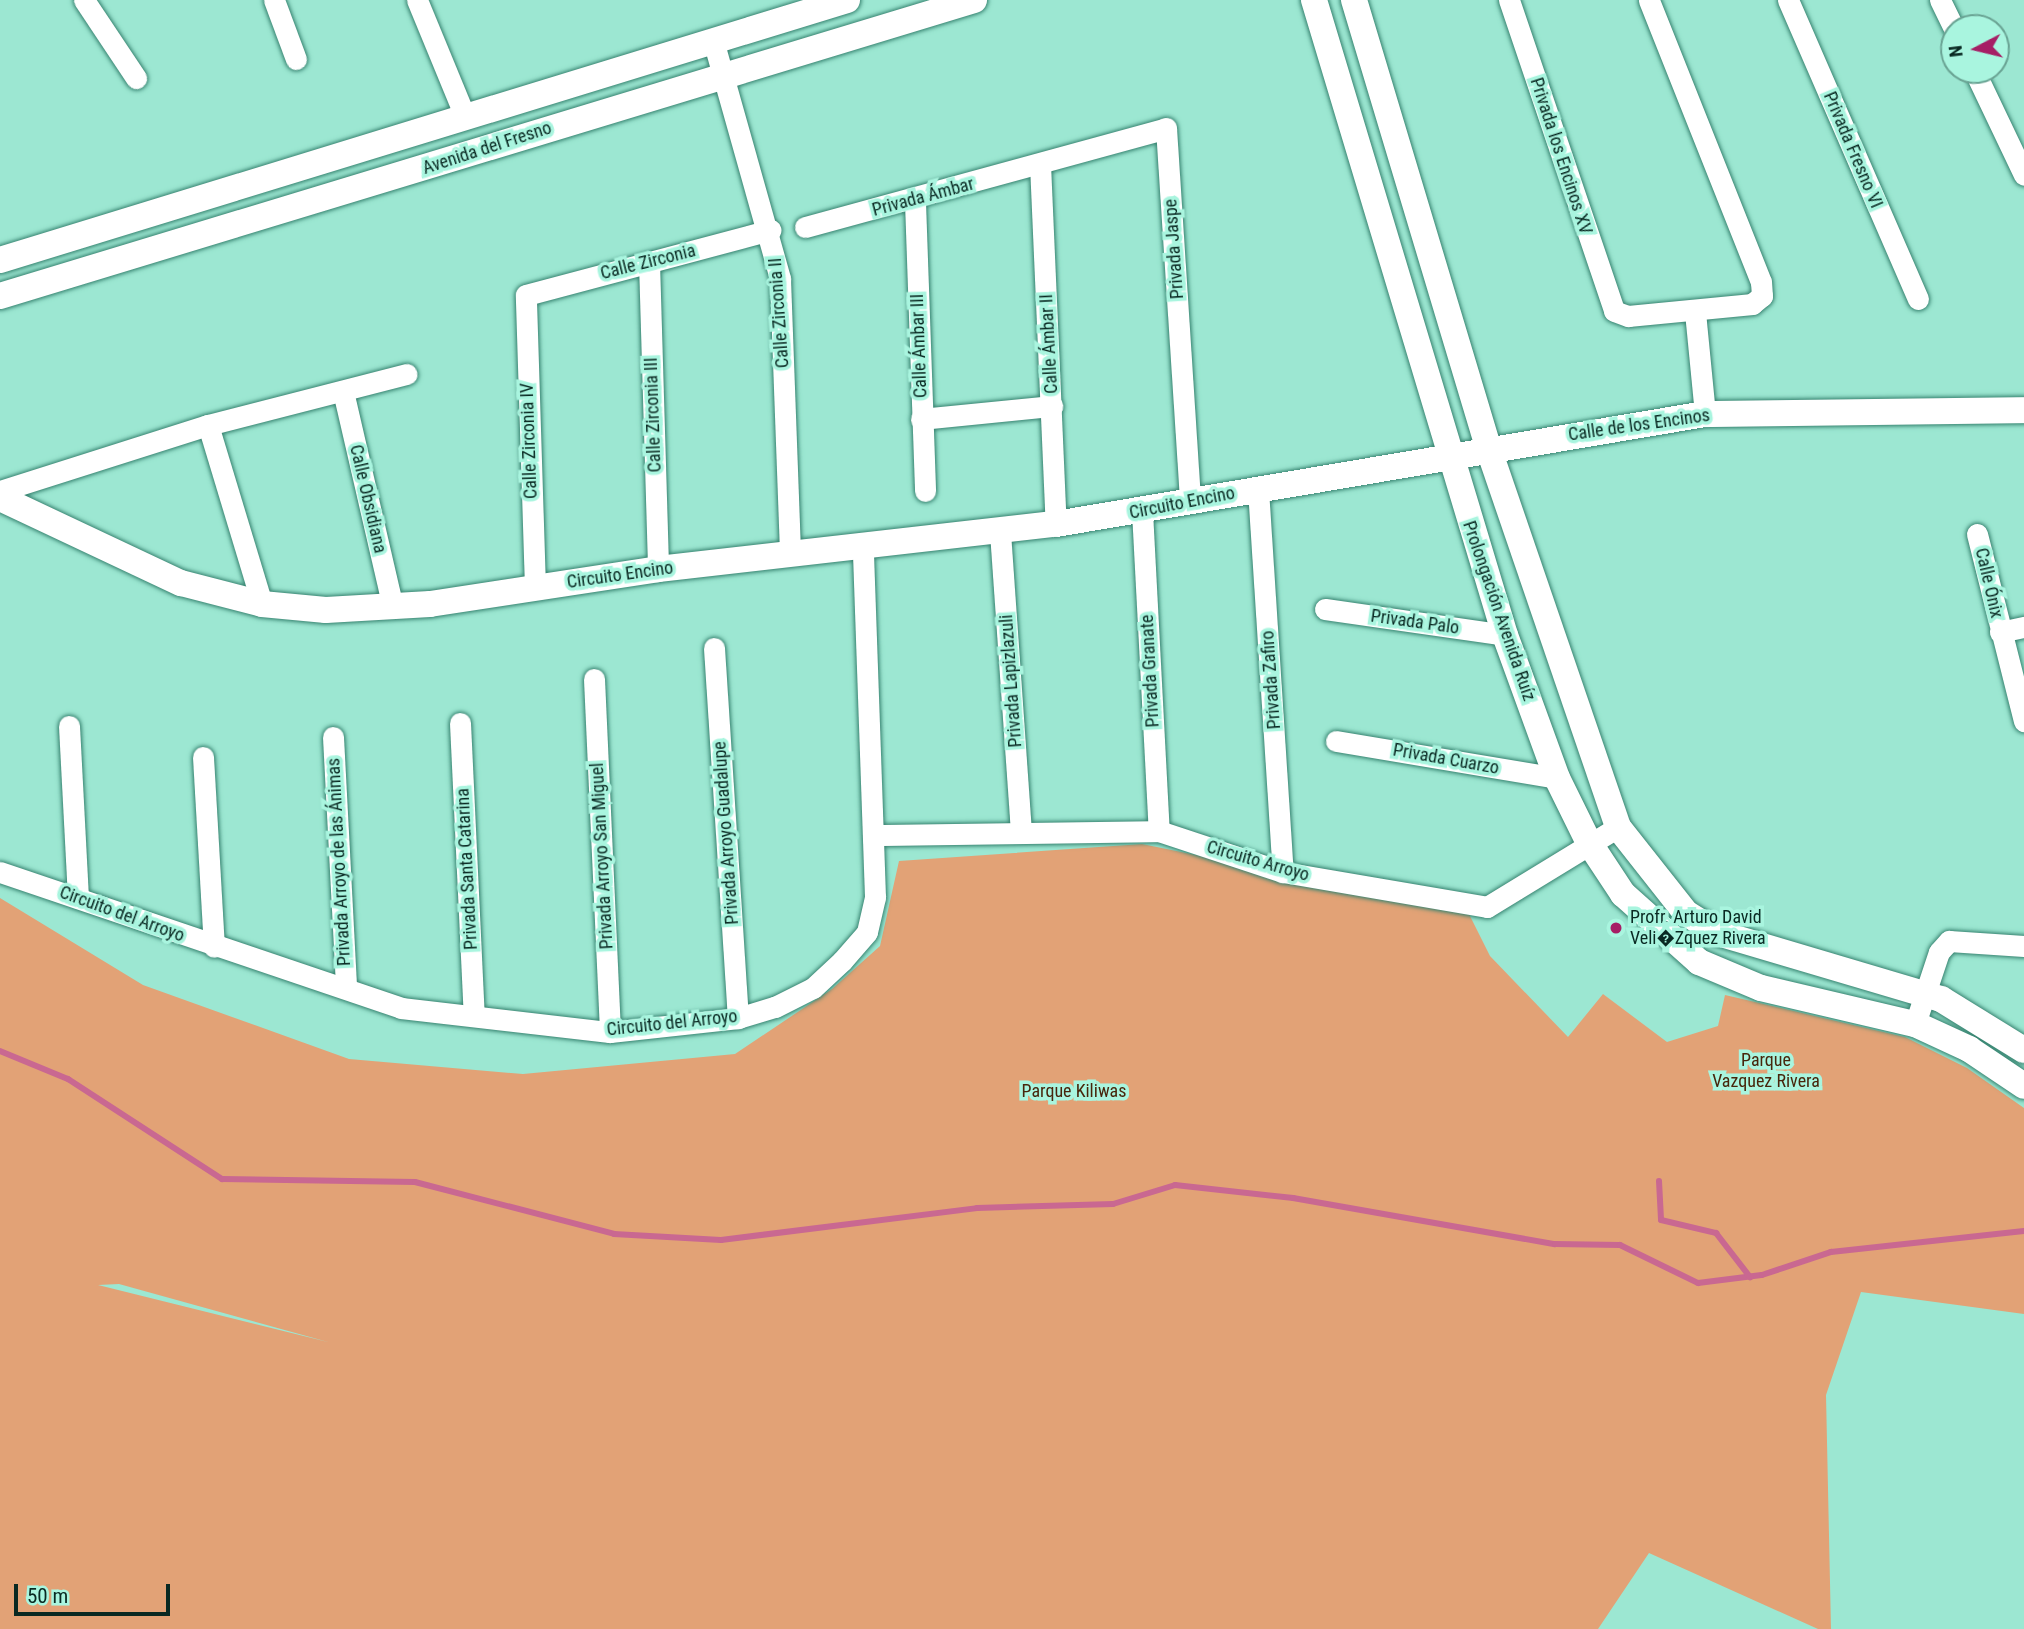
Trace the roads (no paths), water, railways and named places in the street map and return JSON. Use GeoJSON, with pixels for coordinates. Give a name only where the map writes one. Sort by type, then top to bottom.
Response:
{"type":"FeatureCollection","features":[{"type":"Feature","properties":{"kind":"street"},"geometry":{"type":"LineString","coordinates":[[84,0],[136,78]]}},
{"type":"Feature","properties":{"kind":"street"},"geometry":{"type":"LineString","coordinates":[[274,0],[296,59]]}},
{"type":"Feature","properties":{"kind":"street"},"geometry":{"type":"LineString","coordinates":[[417,0],[464,114]]}},
{"type":"Feature","properties":{"kind":"street"},"geometry":{"type":"LineString","coordinates":[[0,260],[464,114],[847,0]]}},
{"type":"Feature","properties":{"kind":"street","name":"Avenida del Fresno"},"geometry":{"type":"LineString","coordinates":[[0,296],[723,74],[974,0]]}},
{"type":"Feature","properties":{"kind":"street","name":"Prolongación Avenida Ruíz"},"geometry":{"type":"LineString","coordinates":[[1314,0],[1447,454],[1505,635],[1557,778],[1588,841],[1623,894],[1699,962],[1761,988],[1915,1024],[1969,1049],[2024,1086]]}},
{"type":"Feature","properties":{"kind":"street"},"geometry":{"type":"LineString","coordinates":[[1354,0],[1488,447],[1618,827],[1678,904],[1718,933],[1924,993],[1977,1017],[2024,1050]]}},
{"type":"Feature","properties":{"kind":"street","name":"Privada los Encinos XV"},"geometry":{"type":"LineString","coordinates":[[1509,0],[1614,311],[1695,312]]}},
{"type":"Feature","properties":{"kind":"street"},"geometry":{"type":"LineString","coordinates":[[1649,0],[1760,282],[1762,296],[1752,304],[1695,312],[1705,414]]}},
{"type":"Feature","properties":{"kind":"street","name":"Privada Fresno VI"},"geometry":{"type":"LineString","coordinates":[[1788,0],[1918,299]]}},
{"type":"Feature","properties":{"kind":"street","name":"Calle Zirconia II"},"geometry":{"type":"LineString","coordinates":[[713,40],[770,230],[779,279],[790,553]]}},
{"type":"Feature","properties":{"kind":"street"},"geometry":{"type":"LineString","coordinates":[[1981,84],[2024,175]]}},
{"type":"Feature","properties":{"kind":"street","name":"Privada Jaspe"},"geometry":{"type":"LineString","coordinates":[[1040,164],[1166,128],[1190,501]]}},
{"type":"Feature","properties":{"kind":"street","name":"Privada Ámbar"},"geometry":{"type":"LineString","coordinates":[[805,227],[915,202],[1040,164]]}},
{"type":"Feature","properties":{"kind":"street","name":"Calle Ámbar II"},"geometry":{"type":"LineString","coordinates":[[1040,164],[1056,524]]}},
{"type":"Feature","properties":{"kind":"street","name":"Calle Ámbar III"},"geometry":{"type":"LineString","coordinates":[[915,202],[925,491]]}},
{"type":"Feature","properties":{"kind":"street","name":"Calle Zirconia"},"geometry":{"type":"LineString","coordinates":[[526,295],[770,230]]}},
{"type":"Feature","properties":{"kind":"street","name":"Calle Zirconia III"},"geometry":{"type":"LineString","coordinates":[[649,262],[658,569]]}},
{"type":"Feature","properties":{"kind":"street","name":"Calle Zirconia IV"},"geometry":{"type":"LineString","coordinates":[[526,295],[534,588]]}},
{"type":"Feature","properties":{"kind":"street"},"geometry":{"type":"LineString","coordinates":[[0,491],[208,425],[407,374]]}},
{"type":"Feature","properties":{"kind":"street","name":"Calle Obsidiana"},"geometry":{"type":"LineString","coordinates":[[343,391],[393,607]]}},
{"type":"Feature","properties":{"kind":"street"},"geometry":{"type":"LineString","coordinates":[[921,419],[1052,406]]}},
{"type":"Feature","properties":{"kind":"street","name":"Calle de los Encinos"},"geometry":{"type":"LineString","coordinates":[[1258,489],[1488,447],[1705,414],[2024,410]]}},
{"type":"Feature","properties":{"kind":"street"},"geometry":{"type":"LineString","coordinates":[[208,425],[262,604]]}},
{"type":"Feature","properties":{"kind":"street","name":"Circuito Encino"},"geometry":{"type":"LineString","coordinates":[[0,498],[119,558],[262,604],[393,607],[658,569],[1056,524],[1258,489]]}},
{"type":"Feature","properties":{"kind":"street","name":"Privada Zafiro"},"geometry":{"type":"LineString","coordinates":[[1258,489],[1283,872]]}},
{"type":"Feature","properties":{"kind":"street","name":"Privada Granate"},"geometry":{"type":"LineString","coordinates":[[1142,511],[1158,831]]}},
{"type":"Feature","properties":{"kind":"street","name":"Privada Lapizlazuli"},"geometry":{"type":"LineString","coordinates":[[1000,531],[1021,831]]}},
{"type":"Feature","properties":{"kind":"street","name":"Calle Ónix"},"geometry":{"type":"LineString","coordinates":[[1977,534],[2024,721]]}},
{"type":"Feature","properties":{"kind":"street","name":"Circuito del Arroyo"},"geometry":{"type":"LineString","coordinates":[[0,872],[214,947],[346,987],[401,1008],[610,1032],[738,1018],[813,988],[867,932],[878,866],[863,546]]}},
{"type":"Feature","properties":{"kind":"street","name":"Privada Palo"},"geometry":{"type":"LineString","coordinates":[[1325,609],[1505,635]]}},
{"type":"Feature","properties":{"kind":"street","name":"Calle Ónix"},"geometry":{"type":"LineString","coordinates":[[2000,632],[2024,627]]}},
{"type":"Feature","properties":{"kind":"street","name":"Privada Arroyo Guadalupe"},"geometry":{"type":"LineString","coordinates":[[713,648],[738,1018]]}},
{"type":"Feature","properties":{"kind":"street","name":"Privada Arroyo San Miguel"},"geometry":{"type":"LineString","coordinates":[[594,679],[610,1032]]}},
{"type":"Feature","properties":{"kind":"street","name":"Privada Santa Catarina"},"geometry":{"type":"LineString","coordinates":[[460,723],[474,1016]]}},
{"type":"Feature","properties":{"kind":"street"},"geometry":{"type":"LineString","coordinates":[[69,726],[78,898]]}},
{"type":"Feature","properties":{"kind":"street","name":"Privada Arroyo de las Ánimas"},"geometry":{"type":"LineString","coordinates":[[333,737],[346,987]]}},
{"type":"Feature","properties":{"kind":"street","name":"Privada Cuarzo"},"geometry":{"type":"LineString","coordinates":[[1336,741],[1557,778]]}},
{"type":"Feature","properties":{"kind":"street"},"geometry":{"type":"LineString","coordinates":[[203,757],[214,947]]}},
{"type":"Feature","properties":{"kind":"street","name":"Circuito Arroyo"},"geometry":{"type":"LineString","coordinates":[[875,835],[1158,831],[1283,872],[1487,907],[1588,841],[1618,827]]}},
{"type":"Feature","properties":{"kind":"street"},"geometry":{"type":"LineString","coordinates":[[1915,1024],[1924,993],[1949,941],[2024,946]]}},
{"type":"Feature","properties":{"kind":"waterway"},"geometry":{"type":"LineString","coordinates":[[0,1051],[68,1079],[222,1179],[415,1182],[614,1234],[721,1240],[977,1208],[1113,1204],[1175,1185],[1293,1198],[1555,1244],[1620,1245],[1698,1283],[1762,1275],[1831,1252],[2024,1231]]}},
{"type":"Feature","properties":{"kind":"waterway"},"geometry":{"type":"LineString","coordinates":[[1659,1181],[1661,1220],[1716,1233],[1750,1277]]}},
{"type":"Feature","properties":{"kind":"place","name":"Profr. Arturo David Veli�Zquez Rivera"},"geometry":{"type":"Point","coordinates":[1616,928]}},
{"type":"Feature","properties":{"kind":"park label","name":"Parque Vazquez Rivera"},"geometry":{"type":"Point","coordinates":[1766,1071]}},
{"type":"Feature","properties":{"kind":"park label","name":"Parque Kiliwas"},"geometry":{"type":"Point","coordinates":[1074,1091]}}]}
